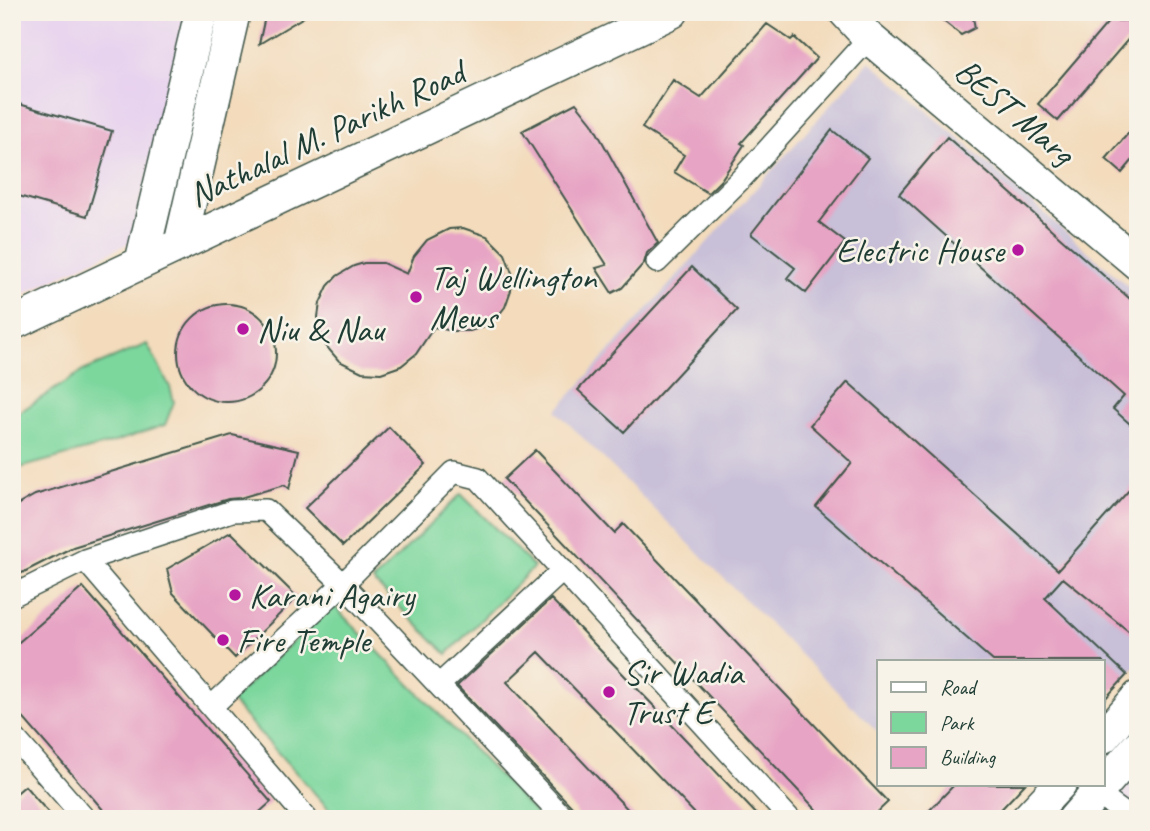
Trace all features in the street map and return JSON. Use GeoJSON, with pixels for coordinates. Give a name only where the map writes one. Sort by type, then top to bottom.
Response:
{"type":"FeatureCollection","features":[{"type":"Feature","properties":{"kind":"street"},"geometry":{"type":"LineString","coordinates":[[141,263],[201,12]]}},
{"type":"Feature","properties":{"kind":"street"},"geometry":{"type":"LineString","coordinates":[[180,245],[233,12]]}},
{"type":"Feature","properties":{"kind":"street","name":"Nathalal M. Parikh Road"},"geometry":{"type":"LineString","coordinates":[[12,324],[672,12]]}},
{"type":"Feature","properties":{"kind":"street","name":"BEST Marg"},"geometry":{"type":"LineString","coordinates":[[845,12],[869,38],[1138,264]]}},
{"type":"Feature","properties":{"kind":"street"},"geometry":{"type":"LineString","coordinates":[[657,262],[741,179],[869,38]]}},
{"type":"Feature","properties":{"kind":"street"},"geometry":{"type":"LineString","coordinates":[[211,707],[343,584],[454,472],[478,478],[790,819]]}},
{"type":"Feature","properties":{"kind":"street"},"geometry":{"type":"LineString","coordinates":[[12,596],[85,560],[232,511],[266,510],[343,584],[565,819]]}},
{"type":"Feature","properties":{"kind":"street"},"geometry":{"type":"LineString","coordinates":[[85,560],[305,818]]}},
{"type":"Feature","properties":{"kind":"street"},"geometry":{"type":"LineString","coordinates":[[439,685],[562,570]]}},
{"type":"Feature","properties":{"kind":"street"},"geometry":{"type":"LineString","coordinates":[[1104,736],[1138,697]]}},
{"type":"Feature","properties":{"kind":"street"},"geometry":{"type":"LineString","coordinates":[[12,735],[85,819]]}},
{"type":"Feature","properties":{"kind":"street"},"geometry":{"type":"LineString","coordinates":[[1104,784],[1138,746]]}},
{"type":"Feature","properties":{"kind":"street"},"geometry":{"type":"LineString","coordinates":[[1027,819],[1058,786]]}},
{"type":"Feature","properties":{"kind":"street"},"geometry":{"type":"LineString","coordinates":[[1074,819],[1102,786]]}},
{"type":"Feature","properties":{"kind":"street"},"geometry":{"type":"LineString","coordinates":[[1096,793],[1132,819]]}},
{"type":"Feature","properties":{"kind":"shaded area"},"geometry":{"type":"Polygon","coordinates":[[[12,12],[192,12],[139,238],[12,300],[12,12]]]}},
{"type":"Feature","properties":{"kind":"shaded area"},"geometry":{"type":"Polygon","coordinates":[[[870,61],[1138,295],[1138,664],[1104,699],[1104,660],[877,660],[877,731],[556,411],[870,61]]]}},
{"type":"Feature","properties":{"kind":"shaded area"},"geometry":{"type":"Polygon","coordinates":[[[1138,765],[1138,819],[1092,819],[1138,765]]]}},
{"type":"Feature","properties":{"kind":"green space"},"geometry":{"type":"Polygon","coordinates":[[[147,344],[170,387],[174,402],[165,425],[112,443],[12,470],[12,417],[83,371],[147,344]]]}},
{"type":"Feature","properties":{"kind":"green space"},"geometry":{"type":"Polygon","coordinates":[[[461,494],[534,567],[447,654],[373,581],[461,494]]]}},
{"type":"Feature","properties":{"kind":"green space"},"geometry":{"type":"Polygon","coordinates":[[[332,604],[541,819],[338,819],[231,701],[332,604]]]}},
{"type":"Feature","properties":{"kind":"water"},"geometry":{"type":"Polygon","coordinates":[[[209,324],[209,341],[215,354],[225,359],[251,360],[256,366],[251,380],[232,392],[218,393],[206,388],[196,379],[191,366],[190,352],[196,337],[209,324]]]}},
{"type":"Feature","properties":{"kind":"building"},"geometry":{"type":"Polygon","coordinates":[[[266,12],[312,12],[259,44],[266,12]]]}},
{"type":"Feature","properties":{"kind":"building"},"geometry":{"type":"Polygon","coordinates":[[[932,12],[972,12],[975,28],[961,35],[932,12]]]}},
{"type":"Feature","properties":{"kind":"building"},"geometry":{"type":"Polygon","coordinates":[[[1138,20],[1138,28],[1058,121],[1038,104],[1109,21],[1138,20]]]}},
{"type":"Feature","properties":{"kind":"building"},"geometry":{"type":"Polygon","coordinates":[[[767,24],[791,40],[794,37],[817,58],[741,143],[744,145],[721,180],[708,193],[674,172],[684,155],[642,128],[673,80],[701,98],[767,24]]]}},
{"type":"Feature","properties":{"kind":"building"},"geometry":{"type":"Polygon","coordinates":[[[12,102],[112,131],[87,216],[12,194],[12,102]]]}},
{"type":"Feature","properties":{"kind":"building"},"geometry":{"type":"Polygon","coordinates":[[[576,103],[592,123],[658,243],[647,253],[644,263],[622,288],[612,293],[596,268],[607,265],[522,131],[576,103]]]}},
{"type":"Feature","properties":{"kind":"building"},"geometry":{"type":"Polygon","coordinates":[[[1138,122],[1138,154],[1122,173],[1106,159],[1138,122]]]}},
{"type":"Feature","properties":{"kind":"building"},"geometry":{"type":"Polygon","coordinates":[[[832,130],[868,158],[819,222],[845,242],[806,293],[787,278],[795,268],[751,234],[832,130]]]}},
{"type":"Feature","properties":{"kind":"building","name":"Electric House"},"geometry":{"type":"Polygon","coordinates":[[[947,137],[1138,306],[1138,431],[1113,409],[1124,396],[899,194],[947,137]]]}},
{"type":"Feature","properties":{"kind":"building","name":"Taj Wellington Mews"},"geometry":{"type":"Polygon","coordinates":[[[463,228],[487,236],[505,254],[512,273],[511,290],[505,307],[497,317],[470,331],[434,327],[416,354],[401,366],[381,373],[362,372],[339,361],[321,336],[318,317],[320,303],[328,286],[337,276],[364,263],[383,263],[407,274],[414,256],[427,240],[449,229],[463,228]]]}},
{"type":"Feature","properties":{"kind":"building"},"geometry":{"type":"Polygon","coordinates":[[[692,267],[737,310],[624,432],[578,390],[692,267]]]}},
{"type":"Feature","properties":{"kind":"building"},"geometry":{"type":"Polygon","coordinates":[[[227,304],[254,312],[268,326],[276,353],[268,380],[254,394],[227,402],[200,394],[186,380],[178,353],[186,326],[200,312],[227,304]]]}},
{"type":"Feature","properties":{"kind":"building"},"geometry":{"type":"Polygon","coordinates":[[[848,382],[1058,570],[1138,480],[1138,639],[1063,578],[1045,598],[1127,675],[1104,700],[1104,660],[992,660],[816,507],[852,463],[810,425],[848,382]]]}},
{"type":"Feature","properties":{"kind":"building"},"geometry":{"type":"Polygon","coordinates":[[[389,427],[426,465],[343,546],[305,508],[389,427]]]}},
{"type":"Feature","properties":{"kind":"building"},"geometry":{"type":"Polygon","coordinates":[[[232,435],[299,450],[289,489],[284,485],[228,499],[73,547],[12,578],[12,508],[35,495],[232,435]]]}},
{"type":"Feature","properties":{"kind":"building"},"geometry":{"type":"Polygon","coordinates":[[[535,450],[614,533],[623,524],[888,802],[870,819],[825,819],[504,479],[535,450]]]}},
{"type":"Feature","properties":{"kind":"building","name":"Karani Agairy"},"geometry":{"type":"Polygon","coordinates":[[[231,532],[297,597],[235,658],[173,593],[167,569],[231,532]]]}},
{"type":"Feature","properties":{"kind":"building"},"geometry":{"type":"Polygon","coordinates":[[[83,587],[271,802],[252,819],[111,819],[12,705],[12,648],[83,587]]]}},
{"type":"Feature","properties":{"kind":"building","name":"Sir Wadia Trust E"},"geometry":{"type":"Polygon","coordinates":[[[551,599],[761,819],[700,819],[539,652],[507,682],[637,819],[580,819],[575,810],[457,686],[551,599]]]}},
{"type":"Feature","properties":{"kind":"building"},"geometry":{"type":"Polygon","coordinates":[[[25,786],[54,819],[12,819],[12,797],[25,786]]]}},
{"type":"Feature","properties":{"kind":"building"},"geometry":{"type":"Polygon","coordinates":[[[953,786],[1023,786],[992,819],[921,819],[953,786]]]}},
{"type":"Feature","properties":{"kind":"place","name":"Electric House"},"geometry":{"type":"Point","coordinates":[1018,250]}},
{"type":"Feature","properties":{"kind":"place","name":"Taj Wellington Mews"},"geometry":{"type":"Point","coordinates":[416,297]}},
{"type":"Feature","properties":{"kind":"place","name":"Niu & Nau"},"geometry":{"type":"Point","coordinates":[243,329]}},
{"type":"Feature","properties":{"kind":"place","name":"Karani Agairy"},"geometry":{"type":"Point","coordinates":[235,595]}},
{"type":"Feature","properties":{"kind":"place","name":"Fire Temple"},"geometry":{"type":"Point","coordinates":[223,640]}},
{"type":"Feature","properties":{"kind":"place","name":"Sir Wadia Trust E"},"geometry":{"type":"Point","coordinates":[609,692]}}]}
